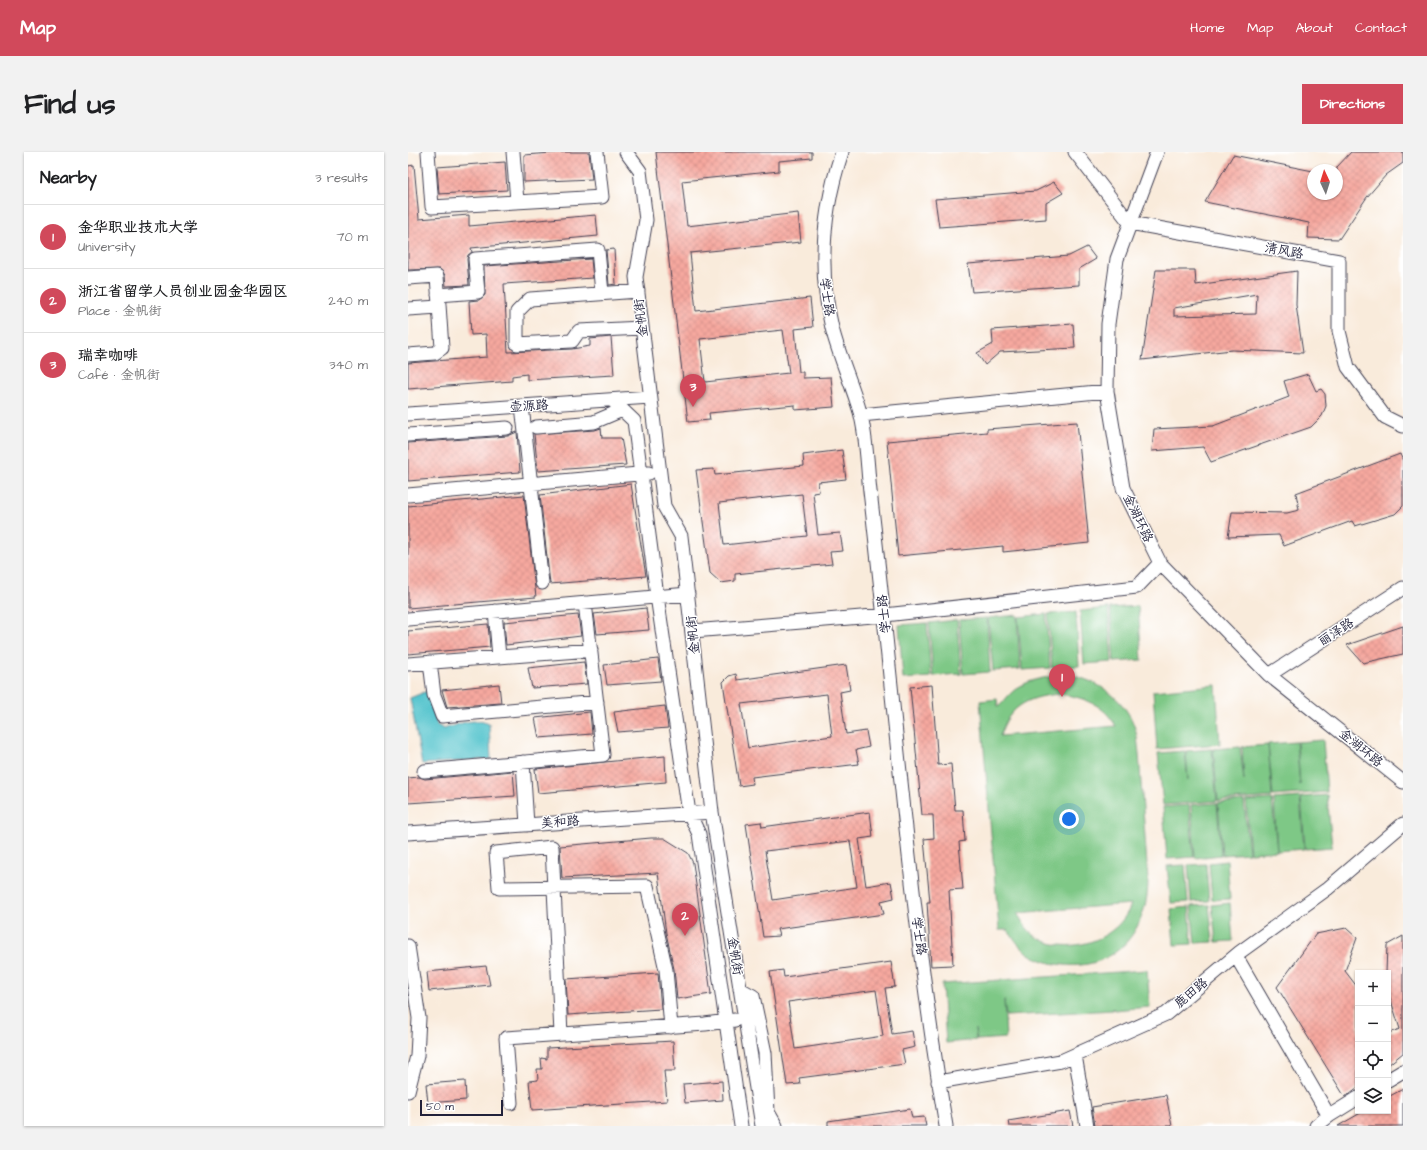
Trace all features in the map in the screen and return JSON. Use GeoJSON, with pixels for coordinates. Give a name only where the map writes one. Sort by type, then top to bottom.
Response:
{"type":"FeatureCollection","features":[{"type":"Feature","properties":{"kind":"street"},"geometry":{"type":"LineString","coordinates":[[428,152],[432,207],[602,197],[597,152]]}},
{"type":"Feature","properties":{"kind":"street"},"geometry":{"type":"LineString","coordinates":[[512,152],[517,201]]}},
{"type":"Feature","properties":{"kind":"street","name":"金帆街"},"geometry":{"type":"LineString","coordinates":[[626,152],[640,171],[646,220],[636,277],[664,506],[681,536],[693,631],[712,812],[762,1126]]}},
{"type":"Feature","properties":{"kind":"street","name":"学士路"},"geometry":{"type":"LineString","coordinates":[[842,152],[833,179],[824,234],[824,281],[832,328],[860,415],[885,615],[914,900],[938,1082],[946,1126]]}},
{"type":"Feature","properties":{"kind":"street"},"geometry":{"type":"LineString","coordinates":[[1075,152],[1130,222]]}},
{"type":"Feature","properties":{"kind":"street","name":"金湖环路"},"geometry":{"type":"LineString","coordinates":[[1157,152],[1117,259],[1108,324],[1107,391],[1123,488],[1160,563],[1270,675],[1403,782]]}},
{"type":"Feature","properties":{"kind":"street","name":"清风路"},"geometry":{"type":"LineString","coordinates":[[1130,222],[1339,261],[1338,331],[1348,367],[1385,417],[1403,426]]}},
{"type":"Feature","properties":{"kind":"street"},"geometry":{"type":"LineString","coordinates":[[408,309],[478,292],[475,259],[598,250],[602,293]]}},
{"type":"Feature","properties":{"kind":"street"},"geometry":{"type":"LineString","coordinates":[[408,278],[437,276],[442,348],[435,353],[408,355]]}},
{"type":"Feature","properties":{"kind":"street"},"geometry":{"type":"LineString","coordinates":[[638,291],[530,299],[517,312],[517,344],[572,341],[578,331],[642,328]]}},
{"type":"Feature","properties":{"kind":"street"},"geometry":{"type":"LineString","coordinates":[[860,415],[1107,391]]}},
{"type":"Feature","properties":{"kind":"street","name":"壶源路"},"geometry":{"type":"LineString","coordinates":[[408,414],[650,397]]}},
{"type":"Feature","properties":{"kind":"street"},"geometry":{"type":"LineString","coordinates":[[612,400],[634,421],[657,596],[689,813],[699,834],[741,1126]]}},
{"type":"Feature","properties":{"kind":"street"},"geometry":{"type":"LineString","coordinates":[[522,406],[542,583]]}},
{"type":"Feature","properties":{"kind":"street"},"geometry":{"type":"LineString","coordinates":[[536,427],[594,422],[622,410]]}},
{"type":"Feature","properties":{"kind":"street"},"geometry":{"type":"LineString","coordinates":[[408,435],[507,428]]}},
{"type":"Feature","properties":{"kind":"street"},"geometry":{"type":"LineString","coordinates":[[408,495],[660,472]]}},
{"type":"Feature","properties":{"kind":"street"},"geometry":{"type":"LineString","coordinates":[[693,631],[885,615],[1137,587],[1160,563]]}},
{"type":"Feature","properties":{"kind":"street","name":"丽泽路"},"geometry":{"type":"LineString","coordinates":[[1270,675],[1403,588]]}},
{"type":"Feature","properties":{"kind":"street"},"geometry":{"type":"LineString","coordinates":[[408,618],[688,594]]}},
{"type":"Feature","properties":{"kind":"street"},"geometry":{"type":"LineString","coordinates":[[424,771],[603,755],[585,603]]}},
{"type":"Feature","properties":{"kind":"street"},"geometry":{"type":"LineString","coordinates":[[495,611],[499,657]]}},
{"type":"Feature","properties":{"kind":"street"},"geometry":{"type":"LineString","coordinates":[[408,664],[591,650]]}},
{"type":"Feature","properties":{"kind":"street"},"geometry":{"type":"LineString","coordinates":[[430,662],[434,695],[442,716],[597,702]]}},
{"type":"Feature","properties":{"kind":"street"},"geometry":{"type":"LineString","coordinates":[[523,762],[528,825]]}},
{"type":"Feature","properties":{"kind":"street","name":"美和路"},"geometry":{"type":"LineString","coordinates":[[408,833],[712,812]]}},
{"type":"Feature","properties":{"kind":"street","name":"鹿田路"},"geometry":{"type":"LineString","coordinates":[[938,1082],[1060,1061],[1166,1014],[1236,956],[1327,889],[1403,824]]}},
{"type":"Feature","properties":{"kind":"street"},"geometry":{"type":"LineString","coordinates":[[561,1034],[554,886],[552,847],[496,853],[498,888],[554,886],[647,886],[666,970],[672,1026]]}},
{"type":"Feature","properties":{"kind":"street"},"geometry":{"type":"LineString","coordinates":[[408,946],[410,969],[419,1018],[413,1030],[417,1056],[408,1091]]}},
{"type":"Feature","properties":{"kind":"street"},"geometry":{"type":"LineString","coordinates":[[1236,956],[1329,1116]]}},
{"type":"Feature","properties":{"kind":"street"},"geometry":{"type":"LineString","coordinates":[[740,989],[753,996],[765,1053],[768,1112],[776,1126]]}},
{"type":"Feature","properties":{"kind":"street"},"geometry":{"type":"LineString","coordinates":[[510,1103],[506,1038],[672,1026],[745,1018]]}},
{"type":"Feature","properties":{"kind":"street"},"geometry":{"type":"LineString","coordinates":[[1075,1055],[1087,1126]]}},
{"type":"Feature","properties":{"kind":"street"},"geometry":{"type":"LineString","coordinates":[[1391,1078],[1403,1071]]}},
{"type":"Feature","properties":{"kind":"street"},"geometry":{"type":"LineString","coordinates":[[1316,1126],[1355,1100]]}},
{"type":"Feature","properties":{"kind":"green space"},"geometry":{"type":"Polygon","coordinates":[[[1138,606],[1142,660],[1114,662],[1110,608],[1138,606]]]}},
{"type":"Feature","properties":{"kind":"green space"},"geometry":{"type":"Polygon","coordinates":[[[1108,608],[1112,662],[1084,664],[1080,611],[1108,608]]]}},
{"type":"Feature","properties":{"kind":"green space"},"geometry":{"type":"Polygon","coordinates":[[[1076,612],[1079,666],[1052,668],[1048,614],[1076,612]]]}},
{"type":"Feature","properties":{"kind":"green space"},"geometry":{"type":"Polygon","coordinates":[[[1046,614],[1050,668],[1022,670],[1018,617],[1046,614]]]}},
{"type":"Feature","properties":{"kind":"green space"},"geometry":{"type":"Polygon","coordinates":[[[1017,615],[1020,669],[993,671],[988,618],[1017,615]]]}},
{"type":"Feature","properties":{"kind":"green space"},"geometry":{"type":"Polygon","coordinates":[[[987,618],[990,672],[963,674],[959,620],[987,618]]]}},
{"type":"Feature","properties":{"kind":"green space"},"geometry":{"type":"Polygon","coordinates":[[[957,620],[961,674],[933,676],[929,623],[957,620]]]}},
{"type":"Feature","properties":{"kind":"green space"},"geometry":{"type":"Polygon","coordinates":[[[927,623],[931,677],[903,679],[899,625],[927,623]]]}},
{"type":"Feature","properties":{"kind":"green space"},"geometry":{"type":"Polygon","coordinates":[[[1066,675],[1090,681],[1112,694],[1121,703],[1134,725],[1139,751],[1148,880],[1147,898],[1142,915],[1135,930],[1126,943],[1114,953],[1099,961],[1083,965],[1060,965],[1037,959],[1023,949],[1007,930],[999,930],[980,701],[997,699],[998,707],[1010,694],[1022,685],[1043,678],[1066,675]],[[1061,694],[1040,697],[1023,704],[1009,716],[1000,736],[1116,726],[1105,712],[1093,703],[1061,694]],[[1131,904],[1017,913],[1026,928],[1034,935],[1047,942],[1061,945],[1075,945],[1090,942],[1115,928],[1125,917],[1131,904]]]}},
{"type":"Feature","properties":{"kind":"green space"},"geometry":{"type":"Polygon","coordinates":[[[1216,685],[1220,744],[1157,749],[1153,691],[1216,685]]]}},
{"type":"Feature","properties":{"kind":"green space"},"geometry":{"type":"Polygon","coordinates":[[[1323,740],[1327,792],[1273,796],[1268,744],[1296,742],[1300,785],[1297,742],[1323,740]]]}},
{"type":"Feature","properties":{"kind":"green space"},"geometry":{"type":"Polygon","coordinates":[[[1268,745],[1272,797],[1218,801],[1213,749],[1240,747],[1244,781],[1242,747],[1268,745]]]}},
{"type":"Feature","properties":{"kind":"green space"},"geometry":{"type":"Polygon","coordinates":[[[1212,749],[1217,801],[1163,805],[1158,753],[1185,751],[1188,781],[1186,751],[1212,749]]]}},
{"type":"Feature","properties":{"kind":"green space"},"geometry":{"type":"Polygon","coordinates":[[[1327,795],[1332,847],[1305,849],[1301,797],[1327,795]]]}},
{"type":"Feature","properties":{"kind":"green space"},"geometry":{"type":"Polygon","coordinates":[[[1300,797],[1304,849],[1277,851],[1274,799],[1300,797]]]}},
{"type":"Feature","properties":{"kind":"green space"},"geometry":{"type":"Polygon","coordinates":[[[1272,799],[1277,851],[1250,853],[1246,801],[1272,799]]]}},
{"type":"Feature","properties":{"kind":"green space"},"geometry":{"type":"Polygon","coordinates":[[[1244,801],[1249,853],[1222,855],[1218,803],[1244,801]]]}},
{"type":"Feature","properties":{"kind":"green space"},"geometry":{"type":"Polygon","coordinates":[[[1217,803],[1221,855],[1195,858],[1191,805],[1217,803]]]}},
{"type":"Feature","properties":{"kind":"green space"},"geometry":{"type":"Polygon","coordinates":[[[1189,805],[1194,857],[1167,859],[1163,807],[1189,805]]]}},
{"type":"Feature","properties":{"kind":"green space"},"geometry":{"type":"Polygon","coordinates":[[[1227,861],[1230,899],[1212,900],[1209,863],[1227,861]]]}},
{"type":"Feature","properties":{"kind":"green space"},"geometry":{"type":"Polygon","coordinates":[[[1206,864],[1209,901],[1191,902],[1188,865],[1206,864]]]}},
{"type":"Feature","properties":{"kind":"green space"},"geometry":{"type":"Polygon","coordinates":[[[1185,865],[1188,902],[1171,903],[1167,866],[1185,865]]]}},
{"type":"Feature","properties":{"kind":"green space"},"geometry":{"type":"Polygon","coordinates":[[[1230,903],[1233,941],[1216,942],[1212,905],[1230,903]]]}},
{"type":"Feature","properties":{"kind":"green space"},"geometry":{"type":"Polygon","coordinates":[[[1209,905],[1213,942],[1195,943],[1191,906],[1209,905]]]}},
{"type":"Feature","properties":{"kind":"green space"},"geometry":{"type":"Polygon","coordinates":[[[1189,907],[1192,944],[1174,945],[1171,909],[1189,907]]]}},
{"type":"Feature","properties":{"kind":"green space"},"geometry":{"type":"Polygon","coordinates":[[[1147,970],[1150,1007],[1114,1010],[1113,1008],[1113,1010],[1006,1016],[1004,1000],[1006,1038],[977,1040],[975,1029],[976,1040],[946,1043],[942,984],[1147,970]]]}},
{"type":"Feature","properties":{"kind":"water"},"geometry":{"type":"Polygon","coordinates":[[[427,691],[437,725],[444,729],[472,721],[489,724],[491,759],[422,764],[410,698],[427,691]]]}},
{"type":"Feature","properties":{"kind":"building"},"geometry":{"type":"Polygon","coordinates":[[[589,152],[592,179],[524,182],[524,155],[589,152]]]}},
{"type":"Feature","properties":{"kind":"building"},"geometry":{"type":"Polygon","coordinates":[[[656,152],[812,152],[812,158],[779,161],[779,171],[682,181],[687,226],[798,213],[801,242],[690,253],[696,311],[810,298],[813,327],[795,329],[799,372],[803,372],[803,378],[831,377],[834,407],[795,410],[795,405],[709,413],[710,420],[688,422],[656,152]],[[783,330],[700,339],[705,382],[789,373],[783,330]]]}},
{"type":"Feature","properties":{"kind":"building"},"geometry":{"type":"Polygon","coordinates":[[[1351,152],[1403,152],[1403,163],[1386,175],[1367,197],[1339,239],[1308,238],[1309,223],[1205,202],[1233,155],[1307,170],[1307,200],[1343,200],[1343,164],[1340,164],[1351,152]]]}},
{"type":"Feature","properties":{"kind":"building"},"geometry":{"type":"Polygon","coordinates":[[[505,162],[507,190],[439,194],[437,167],[505,162]]]}},
{"type":"Feature","properties":{"kind":"building"},"geometry":{"type":"Polygon","coordinates":[[[414,165],[419,219],[469,215],[469,226],[596,215],[598,236],[471,248],[472,252],[468,255],[467,259],[469,285],[446,286],[445,275],[440,269],[408,270],[408,166],[414,165]]]}},
{"type":"Feature","properties":{"kind":"building"},"geometry":{"type":"Polygon","coordinates":[[[1054,182],[1063,193],[1046,203],[1046,219],[939,227],[935,199],[1036,191],[1054,182]]]}},
{"type":"Feature","properties":{"kind":"building"},"geometry":{"type":"Polygon","coordinates":[[[1087,247],[1096,259],[1079,269],[1079,285],[972,292],[968,264],[1069,256],[1087,247]]]}},
{"type":"Feature","properties":{"kind":"building"},"geometry":{"type":"Polygon","coordinates":[[[614,249],[616,284],[609,285],[606,250],[614,249]]]}},
{"type":"Feature","properties":{"kind":"building"},"geometry":{"type":"Polygon","coordinates":[[[591,259],[593,278],[504,284],[508,352],[572,349],[590,346],[590,339],[611,337],[614,375],[527,380],[527,374],[512,376],[512,381],[408,389],[408,363],[487,357],[486,334],[471,335],[469,301],[479,300],[485,295],[484,266],[591,259]]]}},
{"type":"Feature","properties":{"kind":"building"},"geometry":{"type":"Polygon","coordinates":[[[1156,270],[1195,270],[1196,285],[1297,271],[1296,305],[1303,353],[1232,350],[1142,360],[1156,270]],[[1257,294],[1174,308],[1174,316],[1256,314],[1257,294]]]}},
{"type":"Feature","properties":{"kind":"building"},"geometry":{"type":"Polygon","coordinates":[[[1073,324],[1075,348],[1000,352],[985,365],[977,353],[993,344],[992,330],[1073,324]]]}},
{"type":"Feature","properties":{"kind":"building"},"geometry":{"type":"Polygon","coordinates":[[[1308,374],[1316,391],[1321,389],[1325,394],[1326,406],[1322,416],[1311,427],[1211,462],[1203,447],[1152,451],[1154,429],[1213,426],[1289,397],[1284,381],[1308,374]]]}},
{"type":"Feature","properties":{"kind":"building"},"geometry":{"type":"Polygon","coordinates":[[[1077,422],[1089,543],[1003,552],[1003,546],[898,556],[887,441],[987,432],[987,429],[1077,422]]]}},
{"type":"Feature","properties":{"kind":"building"},"geometry":{"type":"Polygon","coordinates":[[[601,428],[602,438],[621,438],[626,465],[538,471],[534,434],[595,430],[601,428]]]}},
{"type":"Feature","properties":{"kind":"building"},"geometry":{"type":"Polygon","coordinates":[[[517,432],[520,472],[408,481],[408,443],[508,436],[517,432]]]}},
{"type":"Feature","properties":{"kind":"building"},"geometry":{"type":"Polygon","coordinates":[[[842,450],[846,479],[818,482],[819,492],[813,493],[818,535],[840,533],[843,551],[830,552],[832,564],[735,574],[735,581],[721,583],[710,573],[696,470],[714,469],[715,475],[804,466],[803,455],[842,450]],[[802,494],[719,503],[724,545],[807,536],[802,494]]]}},
{"type":"Feature","properties":{"kind":"building"},"geometry":{"type":"Polygon","coordinates":[[[1400,454],[1403,461],[1403,506],[1395,514],[1355,526],[1352,521],[1284,546],[1279,535],[1228,537],[1232,512],[1287,513],[1299,510],[1296,493],[1400,454]]]}},
{"type":"Feature","properties":{"kind":"building"},"geometry":{"type":"Polygon","coordinates":[[[631,484],[646,576],[550,584],[540,495],[631,484]]]}},
{"type":"Feature","properties":{"kind":"building"},"geometry":{"type":"Polygon","coordinates":[[[524,495],[536,597],[408,608],[408,506],[524,495]]]}},
{"type":"Feature","properties":{"kind":"building"},"geometry":{"type":"Polygon","coordinates":[[[646,608],[649,630],[597,634],[594,614],[646,608]]]}},
{"type":"Feature","properties":{"kind":"building"},"geometry":{"type":"Polygon","coordinates":[[[578,615],[581,636],[506,645],[504,622],[578,615]]]}},
{"type":"Feature","properties":{"kind":"building"},"geometry":{"type":"Polygon","coordinates":[[[488,624],[490,647],[408,654],[408,631],[488,624]]]}},
{"type":"Feature","properties":{"kind":"building"},"geometry":{"type":"Polygon","coordinates":[[[1403,626],[1403,654],[1363,663],[1347,645],[1403,626]]]}},
{"type":"Feature","properties":{"kind":"building"},"geometry":{"type":"Polygon","coordinates":[[[658,659],[661,681],[607,685],[604,665],[658,659]]]}},
{"type":"Feature","properties":{"kind":"building"},"geometry":{"type":"Polygon","coordinates":[[[584,662],[587,684],[532,688],[528,668],[584,662]]]}},
{"type":"Feature","properties":{"kind":"building"},"geometry":{"type":"Polygon","coordinates":[[[846,665],[850,690],[840,692],[846,734],[866,731],[869,747],[856,750],[859,764],[752,777],[753,784],[739,786],[723,682],[729,676],[736,674],[737,680],[846,665]],[[827,694],[741,704],[748,748],[832,736],[827,694]]]}},
{"type":"Feature","properties":{"kind":"building"},"geometry":{"type":"Polygon","coordinates":[[[499,684],[501,703],[447,707],[442,690],[499,684]]]}},
{"type":"Feature","properties":{"kind":"building"},"geometry":{"type":"Polygon","coordinates":[[[932,685],[938,765],[951,764],[955,810],[963,810],[965,841],[959,842],[963,889],[949,890],[953,965],[931,966],[927,902],[930,902],[924,839],[934,838],[933,815],[922,815],[910,687],[932,685]]]}},
{"type":"Feature","properties":{"kind":"building"},"geometry":{"type":"Polygon","coordinates":[[[665,706],[668,728],[618,732],[614,712],[665,706]]]}},
{"type":"Feature","properties":{"kind":"building"},"geometry":{"type":"Polygon","coordinates":[[[590,712],[592,734],[539,738],[535,718],[590,712]]]}},
{"type":"Feature","properties":{"kind":"building"},"geometry":{"type":"Polygon","coordinates":[[[665,756],[666,782],[538,793],[535,769],[665,756]]]}},
{"type":"Feature","properties":{"kind":"building"},"geometry":{"type":"Polygon","coordinates":[[[513,771],[515,796],[408,803],[408,778],[419,777],[425,779],[513,771]]]}},
{"type":"Feature","properties":{"kind":"building"},"geometry":{"type":"Polygon","coordinates":[[[870,812],[873,837],[859,839],[866,886],[891,882],[894,898],[881,901],[884,914],[777,929],[779,936],[763,937],[746,824],[761,822],[762,827],[870,812]],[[850,841],[765,851],[773,900],[857,887],[850,841]]]}},
{"type":"Feature","properties":{"kind":"building"},"geometry":{"type":"Polygon","coordinates":[[[664,838],[688,853],[693,863],[711,994],[677,999],[674,969],[666,933],[658,873],[562,878],[560,846],[664,838]]]}},
{"type":"Feature","properties":{"kind":"building"},"geometry":{"type":"Polygon","coordinates":[[[1346,928],[1357,938],[1345,971],[1355,984],[1355,1089],[1345,1097],[1277,987],[1316,934],[1346,928]]]}},
{"type":"Feature","properties":{"kind":"building"},"geometry":{"type":"Polygon","coordinates":[[[1403,936],[1403,1053],[1391,1063],[1391,1032],[1400,1029],[1391,1000],[1391,970],[1386,970],[1387,945],[1403,936]]]}},
{"type":"Feature","properties":{"kind":"building"},"geometry":{"type":"Polygon","coordinates":[[[891,962],[895,987],[885,988],[892,1034],[912,1031],[915,1047],[902,1050],[905,1064],[799,1078],[800,1084],[787,1085],[770,972],[783,970],[784,977],[891,962]],[[876,990],[788,1002],[795,1049],[883,1036],[876,990]]]}},
{"type":"Feature","properties":{"kind":"building"},"geometry":{"type":"Polygon","coordinates":[[[486,966],[490,985],[429,991],[427,972],[486,966]]]}},
{"type":"Feature","properties":{"kind":"building"},"geometry":{"type":"Polygon","coordinates":[[[658,973],[661,1009],[568,1015],[566,979],[658,973]]]}},
{"type":"Feature","properties":{"kind":"building"},"geometry":{"type":"Polygon","coordinates":[[[673,1041],[675,1071],[664,1071],[667,1101],[532,1110],[529,1081],[538,1080],[537,1069],[542,1069],[541,1058],[547,1059],[547,1048],[673,1041]]]}},
{"type":"Feature","properties":{"kind":"building"},"geometry":{"type":"Polygon","coordinates":[[[465,1081],[466,1100],[428,1103],[426,1084],[465,1081]]]}},
{"type":"Feature","properties":{"kind":"building"},"geometry":{"type":"Polygon","coordinates":[[[722,1081],[723,1100],[685,1103],[683,1084],[722,1081]]]}},
{"type":"Feature","properties":{"kind":"building"},"geometry":{"type":"Polygon","coordinates":[[[1403,1089],[1403,1126],[1338,1126],[1359,1114],[1391,1114],[1391,1095],[1403,1089]]]}},
{"type":"Feature","properties":{"kind":"building"},"geometry":{"type":"Polygon","coordinates":[[[1166,1095],[1172,1126],[1095,1126],[1092,1107],[1166,1095]]]}},
{"type":"Feature","properties":{"kind":"building"},"geometry":{"type":"Polygon","coordinates":[[[910,1109],[912,1118],[924,1117],[926,1126],[828,1126],[828,1121],[910,1109]]]}},
{"type":"Feature","properties":{"kind":"building"},"geometry":{"type":"Polygon","coordinates":[[[1070,1111],[1073,1126],[1009,1126],[1008,1121],[1070,1111]]]}},
{"type":"Feature","properties":{"kind":"place","name":"瑞幸咖啡"},"geometry":{"type":"Point","coordinates":[693,407]}},
{"type":"Feature","properties":{"kind":"place","name":"金华职业技术大学"},"geometry":{"type":"Point","coordinates":[1062,697]}},
{"type":"Feature","properties":{"kind":"place","name":"浙江省留学人员创业园金华园区"},"geometry":{"type":"Point","coordinates":[685,936]}}]}
